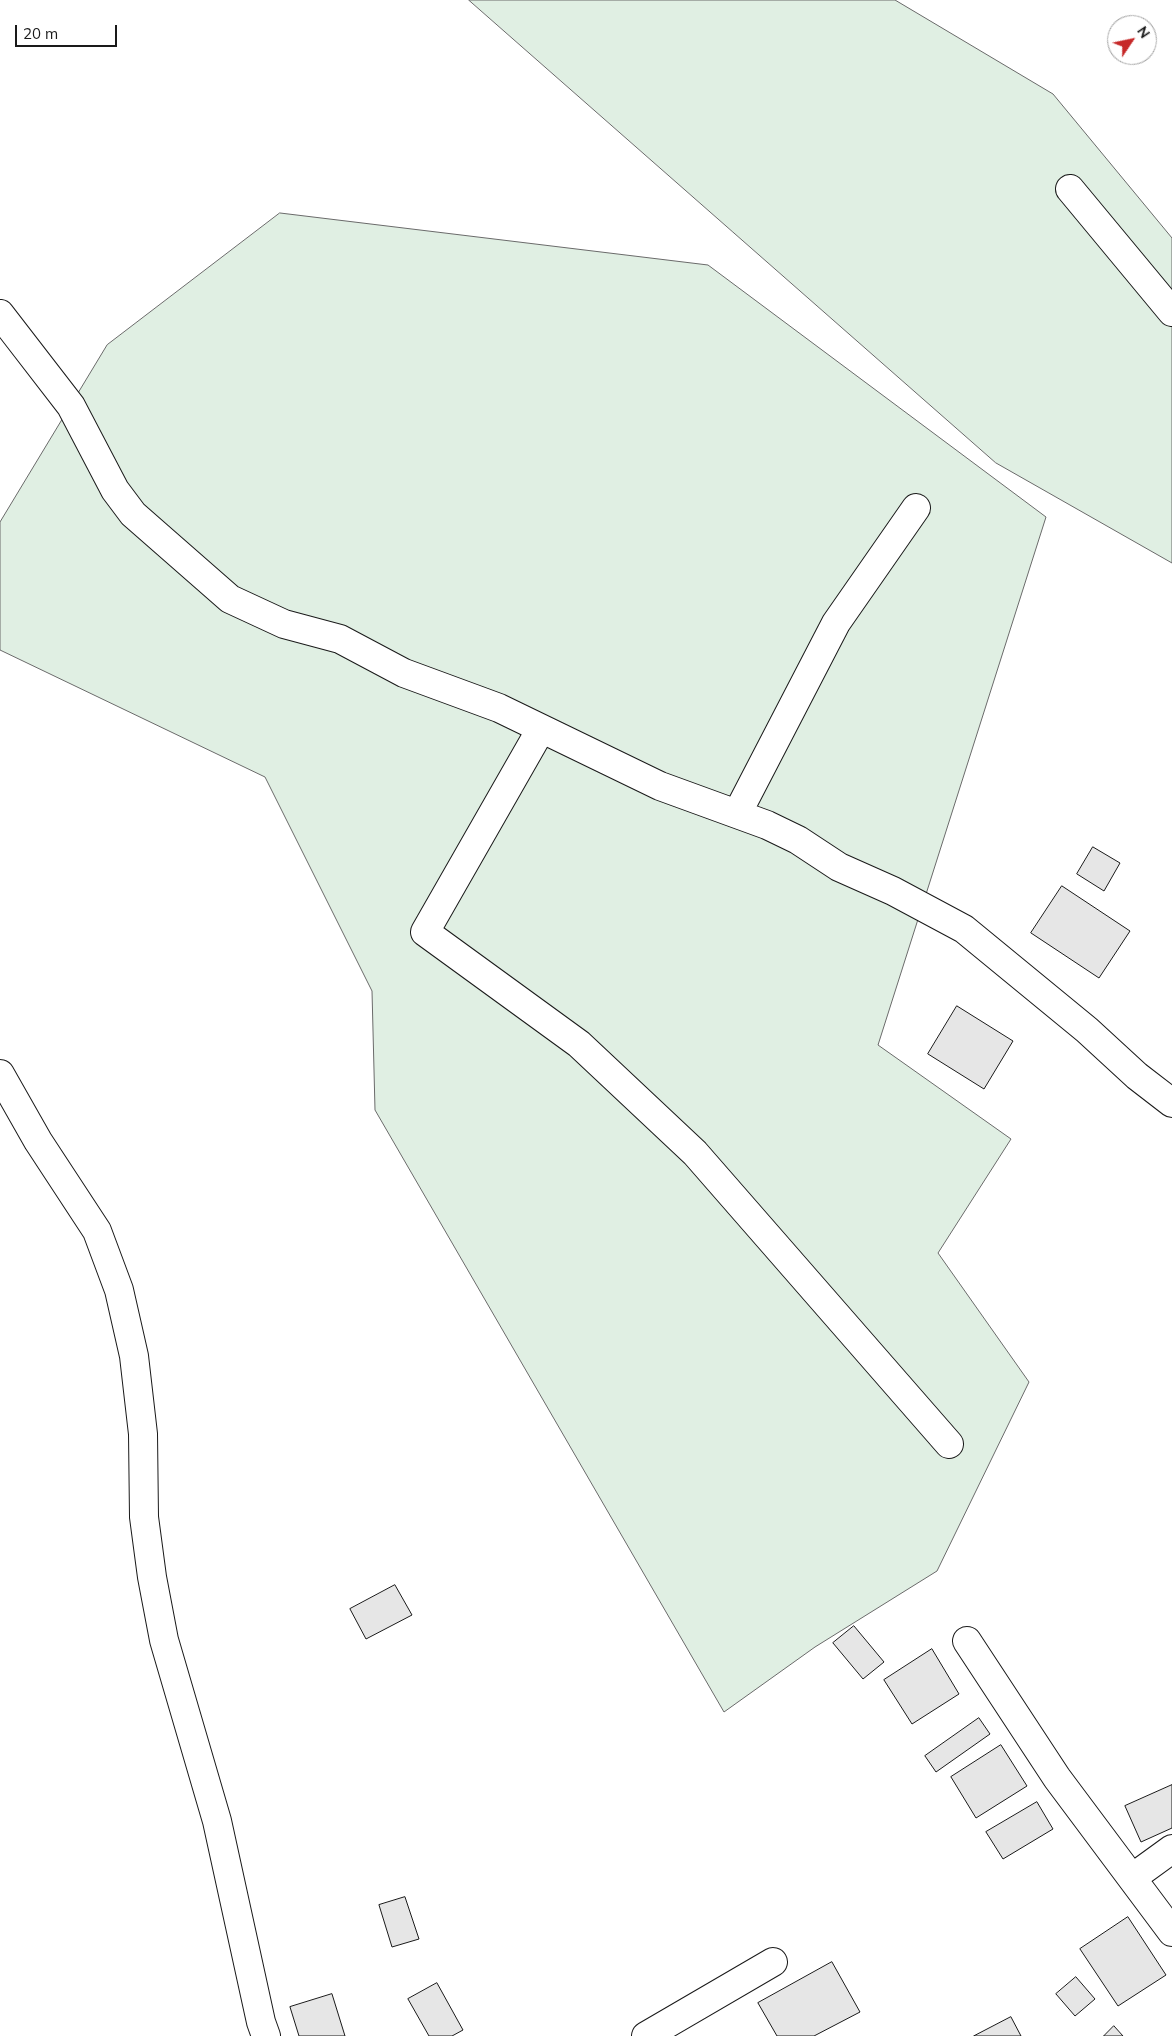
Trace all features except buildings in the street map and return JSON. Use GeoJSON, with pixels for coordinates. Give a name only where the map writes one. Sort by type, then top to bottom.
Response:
{"type":"FeatureCollection","features":[{"type":"Feature","properties":{"kind":"street"},"geometry":{"type":"LineString","coordinates":[[1070,189],[1172,312]]}},
{"type":"Feature","properties":{"kind":"street"},"geometry":{"type":"LineString","coordinates":[[0,314],[71,406],[115,490],[133,514],[230,599],[284,624],[340,639],[404,673],[500,708],[660,786],[737,814],[798,840],[838,867],[892,890],[964,929],[1087,1030],[1137,1076],[1172,1103]]}},
{"type":"Feature","properties":{"kind":"street"},"geometry":{"type":"LineString","coordinates":[[737,814],[836,623],[916,508]]}},
{"type":"Feature","properties":{"kind":"street"},"geometry":{"type":"LineString","coordinates":[[541,729],[425,932],[579,1044],[696,1153],[949,1444]]}},
{"type":"Feature","properties":{"kind":"street"},"geometry":{"type":"LineString","coordinates":[[0,1074],[38,1140],[97,1231],[119,1290],[134,1356],[143,1434],[144,1517],[152,1577],[164,1640],[217,1821],[266,2036]]}},
{"type":"Feature","properties":{"kind":"street"},"geometry":{"type":"LineString","coordinates":[[966,1641],[1057,1778],[1172,1932]]}},
{"type":"Feature","properties":{"kind":"street"},"geometry":{"type":"LineString","coordinates":[[1132,1878],[1172,1849]]}},
{"type":"Feature","properties":{"kind":"street"},"geometry":{"type":"LineString","coordinates":[[646,2036],[772,1962]]}},
{"type":"Feature","properties":{"kind":"green space"},"geometry":{"type":"Polygon","coordinates":[[[469,0],[895,0],[1053,94],[1172,238],[1172,563],[996,463],[469,0]]]}},
{"type":"Feature","properties":{"kind":"green space"},"geometry":{"type":"Polygon","coordinates":[[[280,213],[708,265],[1046,517],[878,1045],[1011,1139],[938,1253],[1029,1382],[937,1571],[815,1647],[724,1712],[375,1110],[372,991],[265,777],[0,650],[0,522],[107,345],[280,213]]]}}]}
